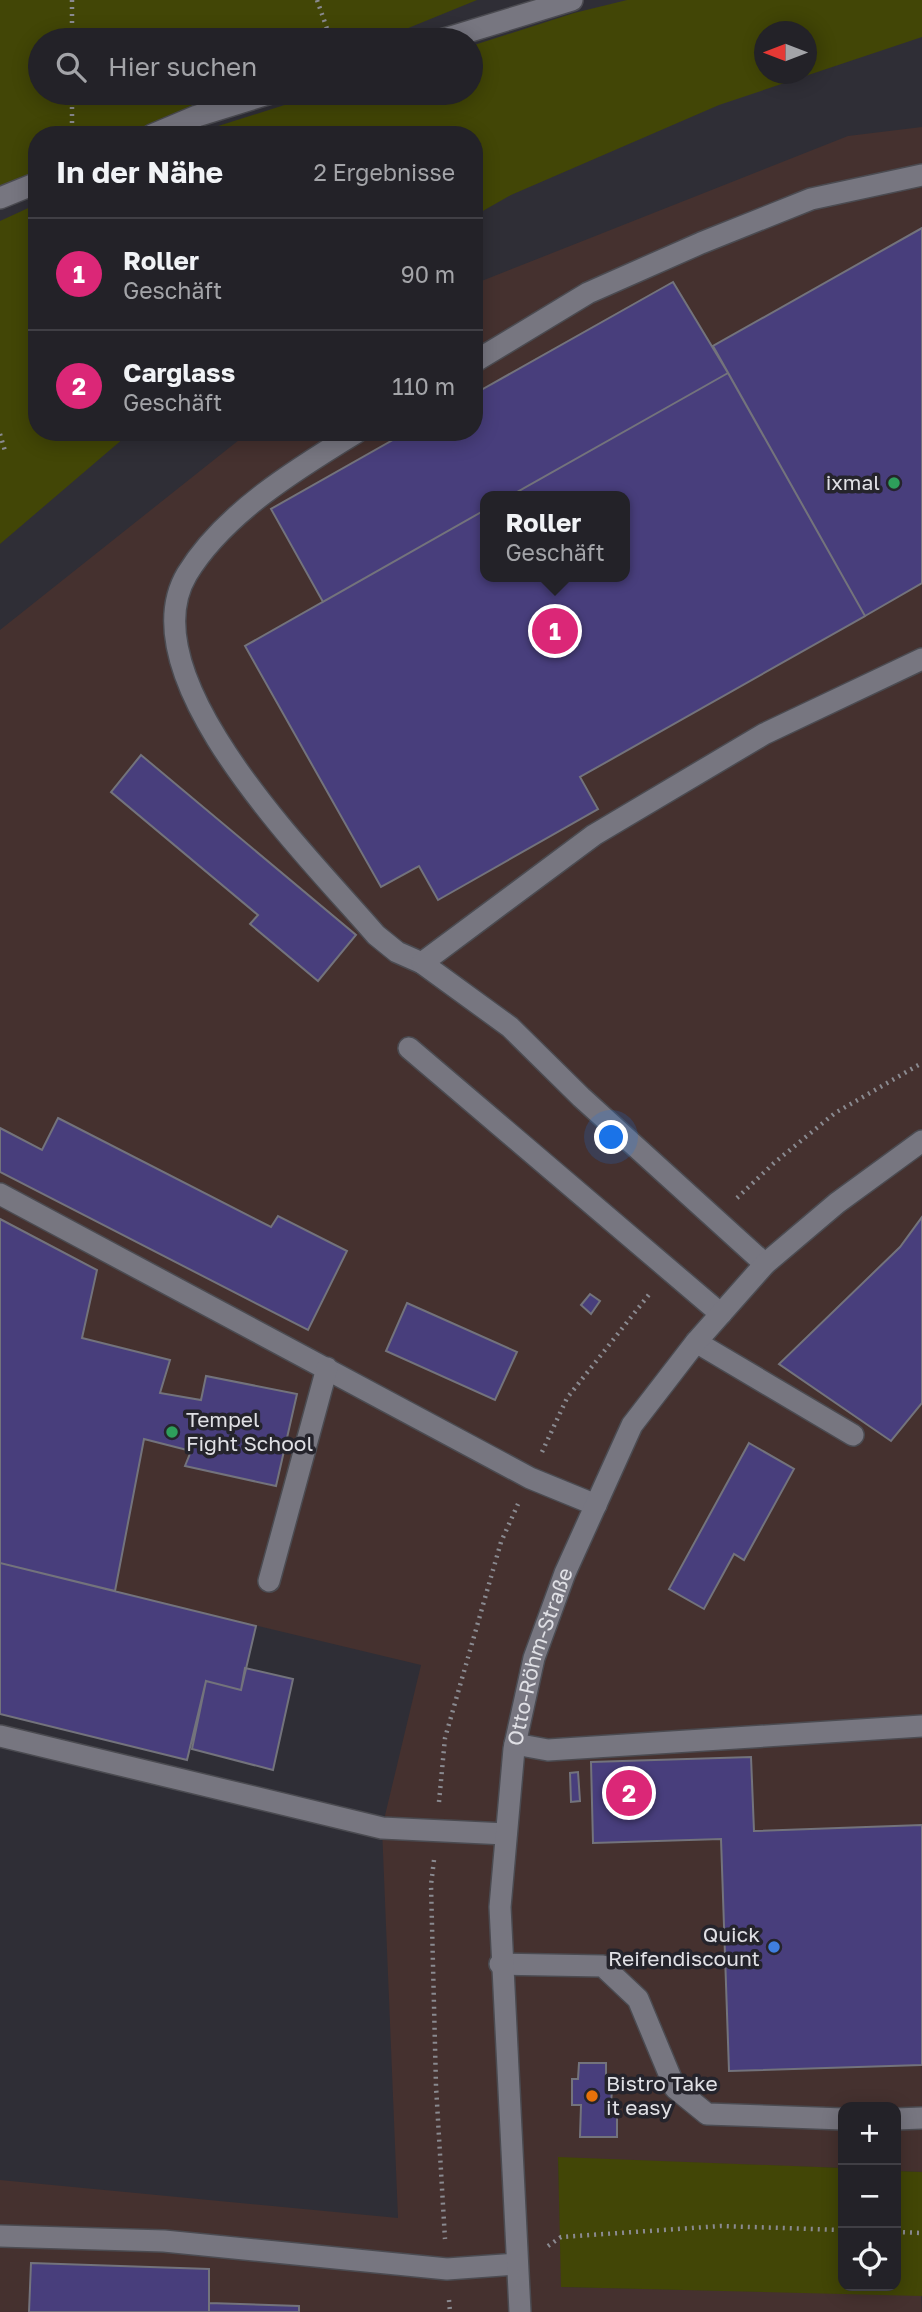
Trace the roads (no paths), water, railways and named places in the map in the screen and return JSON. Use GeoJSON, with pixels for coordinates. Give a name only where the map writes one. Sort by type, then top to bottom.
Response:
{"type":"FeatureCollection","features":[{"type":"Feature","properties":{"kind":"street"},"geometry":{"type":"LineString","coordinates":[[480,28],[572,0]]}},
{"type":"Feature","properties":{"kind":"street"},"geometry":{"type":"LineString","coordinates":[[173,126],[232,105]]}},
{"type":"Feature","properties":{"kind":"street"},"geometry":{"type":"LineString","coordinates":[[483,357],[588,293],[701,243],[811,199],[922,176]]}},
{"type":"Feature","properties":{"kind":"street"},"geometry":{"type":"LineString","coordinates":[[0,198],[28,187]]}},
{"type":"Feature","properties":{"kind":"street"},"geometry":{"type":"LineString","coordinates":[[342,441],[289,473],[224,528],[184,582],[176,600],[176,641],[187,684],[232,766],[376,934],[397,952],[422,963],[510,1027],[581,1097],[765,1264]]}},
{"type":"Feature","properties":{"kind":"street"},"geometry":{"type":"LineString","coordinates":[[422,963],[594,835],[764,734],[922,659]]}},
{"type":"Feature","properties":{"kind":"street"},"geometry":{"type":"LineString","coordinates":[[409,1048],[721,1314]]}},
{"type":"Feature","properties":{"kind":"street","name":"Otto-Röhm-Straße"},"geometry":{"type":"LineString","coordinates":[[520,2312],[500,1964],[500,1907],[515,1744],[534,1658],[565,1573],[632,1425],[696,1342],[765,1264],[837,1203],[922,1141]]}},
{"type":"Feature","properties":{"kind":"street"},"geometry":{"type":"LineString","coordinates":[[0,1194],[530,1478],[596,1505]]}},
{"type":"Feature","properties":{"kind":"street"},"geometry":{"type":"LineString","coordinates":[[696,1342],[853,1435]]}},
{"type":"Feature","properties":{"kind":"street"},"geometry":{"type":"LineString","coordinates":[[269,1581],[327,1368]]}},
{"type":"Feature","properties":{"kind":"street"},"geometry":{"type":"LineString","coordinates":[[515,1744],[548,1750],[922,1726]]}},
{"type":"Feature","properties":{"kind":"street"},"geometry":{"type":"LineString","coordinates":[[0,1736],[382,1828],[506,1834]]}},
{"type":"Feature","properties":{"kind":"street"},"geometry":{"type":"LineString","coordinates":[[500,1964],[603,1966],[638,1999],[675,2088],[707,2114],[838,2119]]}},
{"type":"Feature","properties":{"kind":"street"},"geometry":{"type":"LineString","coordinates":[[901,2119],[922,2118]]}},
{"type":"Feature","properties":{"kind":"street"},"geometry":{"type":"LineString","coordinates":[[0,2236],[164,2241],[447,2269],[517,2264]]}},
{"type":"Feature","properties":{"kind":"place","name":"ixmal"},"geometry":{"type":"Point","coordinates":[894,483]}},
{"type":"Feature","properties":{"kind":"place","name":"Roller"},"geometry":{"type":"Point","coordinates":[555,631]}},
{"type":"Feature","properties":{"kind":"place","name":"Tempel Fight School"},"geometry":{"type":"Point","coordinates":[172,1432]}},
{"type":"Feature","properties":{"kind":"place","name":"Carglass"},"geometry":{"type":"Point","coordinates":[629,1793]}},
{"type":"Feature","properties":{"kind":"place","name":"Quick Reifendiscount"},"geometry":{"type":"Point","coordinates":[774,1947]}},
{"type":"Feature","properties":{"kind":"place","name":"Bistro Take it easy"},"geometry":{"type":"Point","coordinates":[592,2096]}}]}
